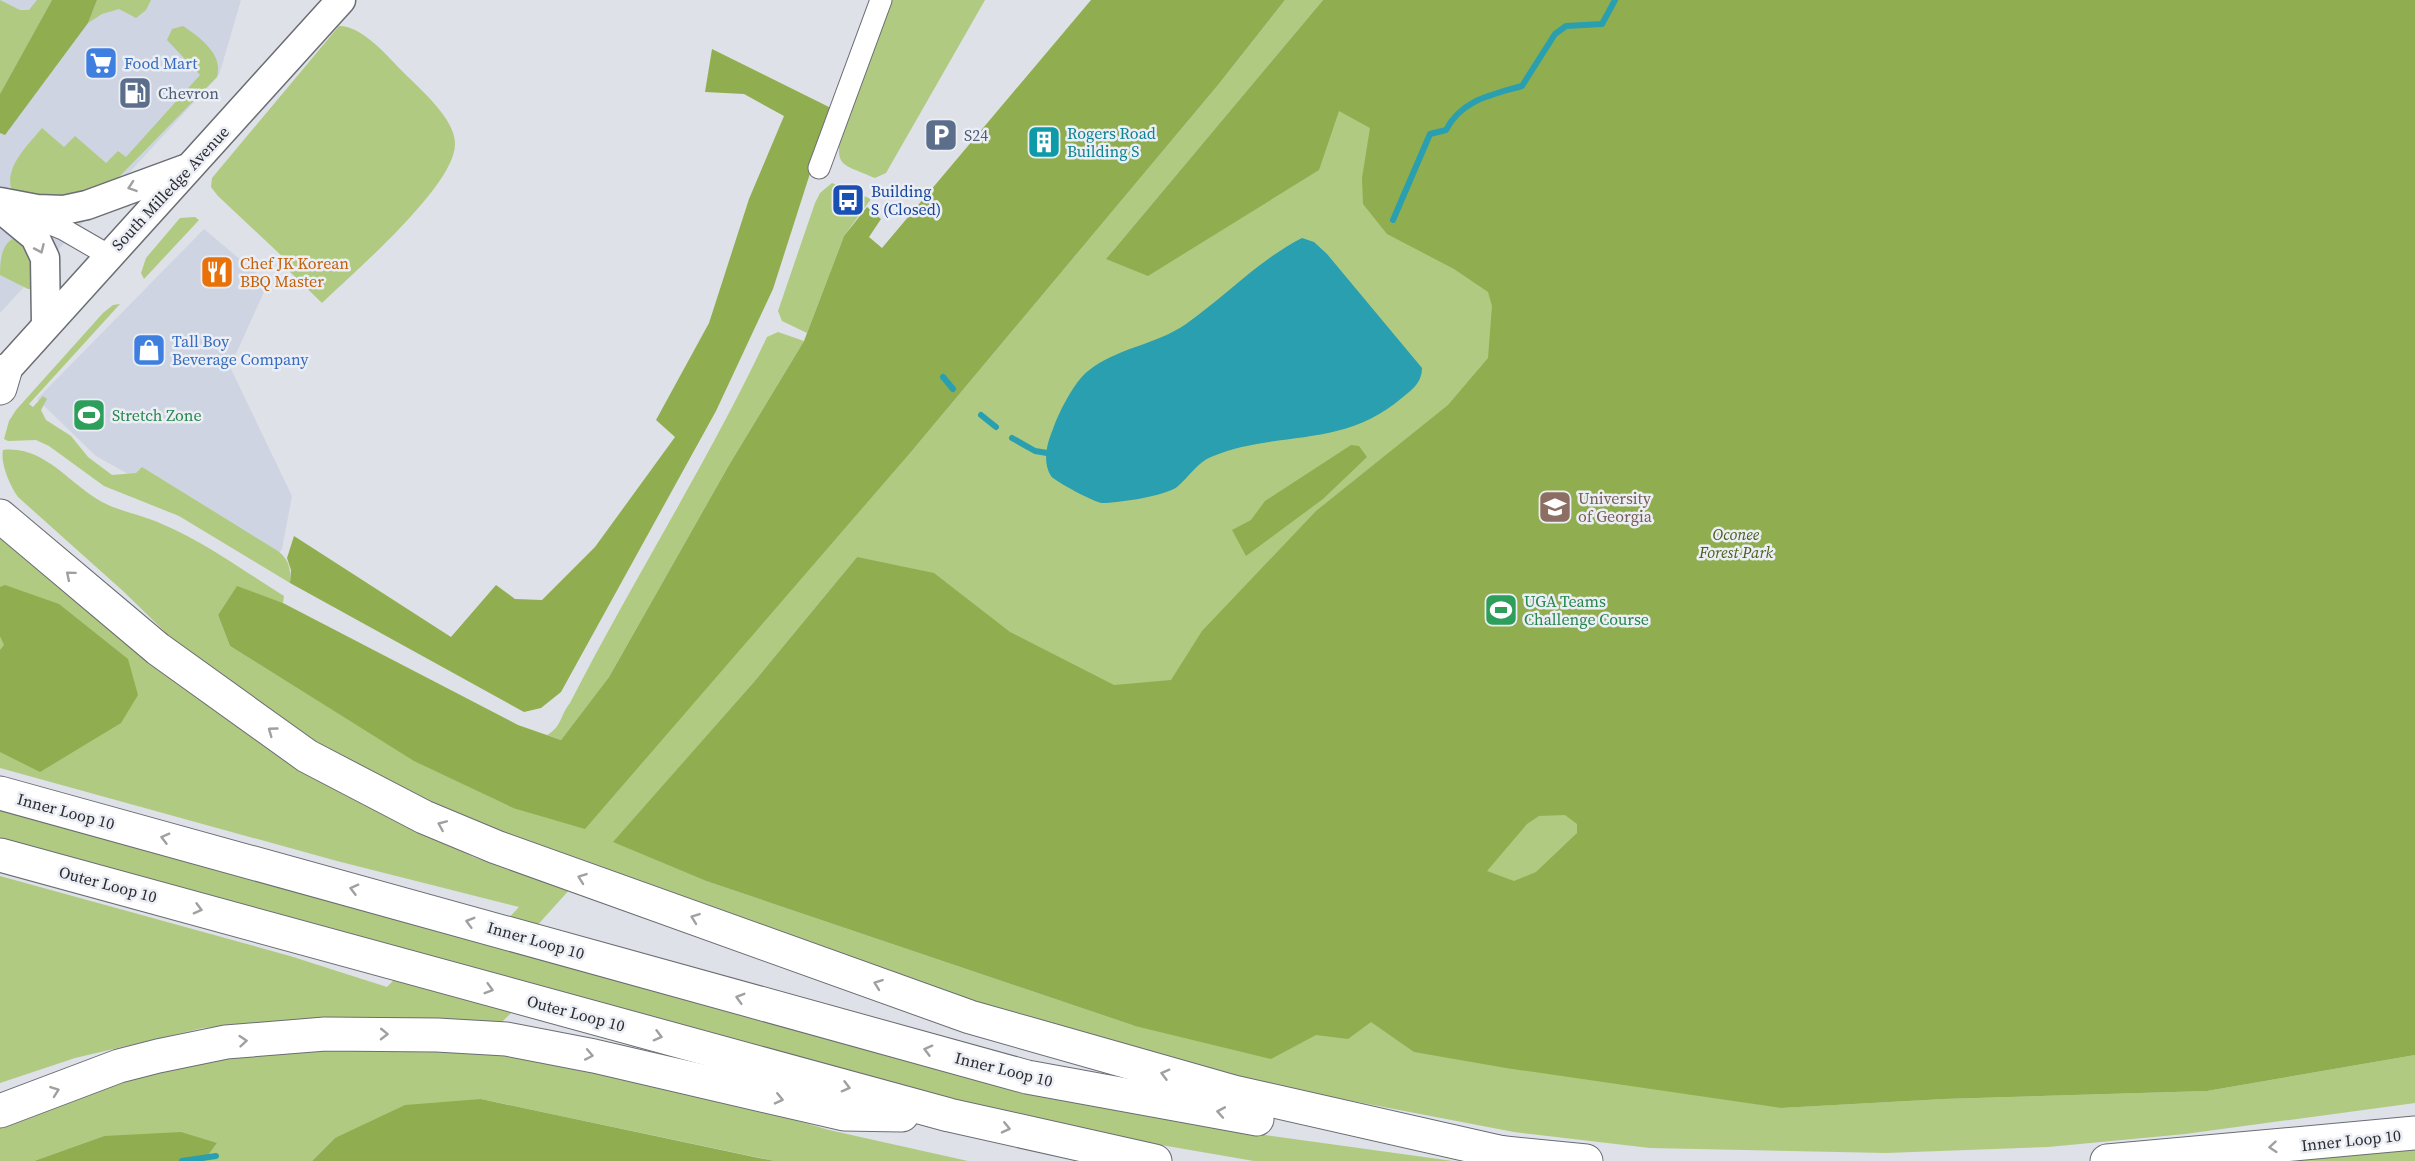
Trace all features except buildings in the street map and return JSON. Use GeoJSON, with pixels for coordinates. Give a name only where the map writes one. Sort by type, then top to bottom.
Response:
{"type":"FeatureCollection","features":[{"type":"Feature","properties":{"kind":"highway"},"geometry":{"type":"LineString","coordinates":[[0,490],[39,548]]}},
{"type":"Feature","properties":{"kind":"highway"},"geometry":{"type":"LineString","coordinates":[[0,516],[158,650],[307,756],[424,817],[496,848],[970,1017],[1234,1092],[1508,1154]]}},
{"type":"Feature","properties":{"kind":"highway","name":"Inner Loop 10"},"geometry":{"type":"LineString","coordinates":[[0,793],[1027,1077],[1324,1131],[1508,1154],[1586,1161]]}},
{"type":"Feature","properties":{"kind":"highway","name":"Outer Loop 10"},"geometry":{"type":"LineString","coordinates":[[0,855],[949,1116],[1155,1161]]}},
{"type":"Feature","properties":{"kind":"highway"},"geometry":{"type":"LineString","coordinates":[[0,1111],[119,1066],[158,1056],[226,1042],[326,1034],[436,1035],[506,1039],[594,1056],[844,1114],[949,1116]]}},
{"type":"Feature","properties":{"kind":"highway","name":"Inner Loop 10"},"geometry":{"type":"LineString","coordinates":[[2107,1161],[2415,1132]]}},
{"type":"Feature","properties":{"kind":"main road","name":"South Milledge Avenue"},"geometry":{"type":"LineString","coordinates":[[2,379],[108,255],[267,84],[341,0]]}},
{"type":"Feature","properties":{"kind":"main road"},"geometry":{"type":"LineString","coordinates":[[0,204],[64,210],[87,205],[187,169]]}},
{"type":"Feature","properties":{"kind":"main road"},"geometry":{"type":"LineString","coordinates":[[0,204],[35,237],[45,258],[46,325]]}},
{"type":"Feature","properties":{"kind":"street"},"geometry":{"type":"LineString","coordinates":[[819,168],[881,0]]}},
{"type":"Feature","properties":{"kind":"street"},"geometry":{"type":"LineString","coordinates":[[0,204],[63,229],[108,255]]}},
{"type":"Feature","properties":{"kind":"shaded area"},"geometry":{"type":"Polygon","coordinates":[[[0,0],[241,0],[219,75],[0,313],[0,0]]]}},
{"type":"Feature","properties":{"kind":"shaded area"},"geometry":{"type":"Polygon","coordinates":[[[204,229],[268,283],[230,367],[292,496],[282,549],[276,557],[96,456],[37,399],[204,229]]]}},
{"type":"Feature","properties":{"kind":"green space"},"geometry":{"type":"Polygon","coordinates":[[[0,0],[20,10],[29,10],[37,0],[52,0],[0,94],[0,0]]]}},
{"type":"Feature","properties":{"kind":"green space"},"geometry":{"type":"Polygon","coordinates":[[[52,0],[97,0],[88,23],[5,135],[0,133],[0,94],[52,0]]]}},
{"type":"Feature","properties":{"kind":"green space"},"geometry":{"type":"Polygon","coordinates":[[[97,0],[151,0],[146,10],[136,18],[119,9],[102,14],[88,23],[97,0]]]}},
{"type":"Feature","properties":{"kind":"green space"},"geometry":{"type":"Polygon","coordinates":[[[891,0],[985,0],[886,173],[875,178],[848,166],[840,157],[839,151],[842,128],[891,0]]]}},
{"type":"Feature","properties":{"kind":"green space"},"geometry":{"type":"Polygon","coordinates":[[[1091,0],[1285,0],[1218,85],[916,446],[585,829],[513,808],[414,761],[230,646],[218,615],[237,586],[283,603],[518,725],[561,740],[609,677],[729,465],[804,341],[844,236],[867,207],[881,219],[869,237],[882,248],[1091,0]]]}},
{"type":"Feature","properties":{"kind":"green space","name":"Oconee Forest Park"},"geometry":{"type":"Polygon","coordinates":[[[1285,0],[1323,0],[1106,259],[1342,0],[2415,0],[1781,1108],[1944,1099],[2207,1091],[2415,1055],[2415,1103],[2185,1134],[2048,1147],[1886,1153],[1650,1148],[1514,1132],[1248,1081],[1086,1040],[590,867],[515,950],[1236,1131],[1453,1161],[1254,1161],[1074,1130],[764,1050],[540,985],[473,1050],[520,1054],[730,1101],[829,1130],[968,1161],[775,1161],[481,1099],[335,1138],[312,1161],[204,1161],[217,1143],[104,1136],[34,1161],[0,1161],[0,1115],[328,1018],[203,1028],[75,1058],[0,1083],[0,876],[290,956],[387,987],[420,953],[378,941],[375,944],[0,842],[0,806],[485,943],[519,907],[337,861],[0,768],[0,533],[346,792],[473,857],[542,881],[447,815],[292,734],[202,668],[123,591],[18,497],[6,474],[3,450],[31,453],[56,467],[102,502],[178,531],[284,596],[283,603],[237,587],[218,615],[230,646],[415,761],[513,808],[916,446],[1218,85],[1285,0]],[[857,557],[753,683],[614,842],[706,881],[1135,1026],[857,557]]]}},
{"type":"Feature","properties":{"kind":"green space","name":"Oconee Forest Park"},"geometry":{"type":"Polygon","coordinates":[[[1323,0],[2415,0],[2415,1055],[2207,1091],[1944,1099],[1781,1108],[1506,1068],[1414,1052],[1371,1022],[1348,1039],[1316,1035],[1271,1059],[1135,1026],[706,881],[613,842],[753,683],[857,557],[934,573],[1010,632],[1114,685],[1171,680],[1202,631],[1316,511],[1448,405],[1488,358],[1492,306],[1488,292],[1454,269],[1387,234],[1363,204],[1362,178],[1370,128],[1339,111],[1319,170],[1148,276],[1106,259],[1323,0]],[[1565,815],[1539,816],[1527,824],[1487,871],[1514,881],[1536,872],[1577,833],[1577,824],[1565,815]]]}},
{"type":"Feature","properties":{"kind":"green space"},"geometry":{"type":"Polygon","coordinates":[[[183,26],[203,41],[214,54],[217,61],[217,77],[113,183],[79,200],[14,194],[10,176],[13,167],[23,150],[42,128],[64,147],[75,136],[106,163],[118,151],[126,157],[200,75],[167,40],[172,29],[183,26]]]}},
{"type":"Feature","properties":{"kind":"green space"},"geometry":{"type":"Polygon","coordinates":[[[339,26],[348,27],[366,37],[419,87],[436,105],[449,124],[455,143],[451,160],[422,204],[322,303],[282,264],[285,259],[211,187],[212,178],[339,26]]]}},
{"type":"Feature","properties":{"kind":"green space"},"geometry":{"type":"Polygon","coordinates":[[[712,49],[831,108],[773,289],[716,411],[561,692],[541,708],[524,712],[290,583],[291,570],[287,558],[294,536],[451,637],[496,585],[515,599],[542,600],[595,547],[675,437],[656,420],[709,323],[749,199],[784,116],[744,94],[705,92],[712,49]]]}},
{"type":"Feature","properties":{"kind":"green space"},"geometry":{"type":"Polygon","coordinates":[[[832,183],[871,199],[844,236],[807,333],[782,321],[778,311],[815,203],[820,193],[832,183]]]}},
{"type":"Feature","properties":{"kind":"green space"},"geometry":{"type":"Polygon","coordinates":[[[195,217],[199,220],[144,279],[141,273],[146,258],[180,218],[195,217]]]}},
{"type":"Feature","properties":{"kind":"green space"},"geometry":{"type":"Polygon","coordinates":[[[17,237],[30,244],[36,289],[28,289],[0,275],[1,258],[5,248],[12,239],[17,237]]]}},
{"type":"Feature","properties":{"kind":"green space"},"geometry":{"type":"Polygon","coordinates":[[[120,304],[29,404],[33,407],[43,396],[47,399],[41,410],[46,420],[71,436],[88,457],[112,475],[136,473],[142,467],[278,551],[288,565],[290,583],[179,516],[104,486],[49,446],[36,440],[8,441],[4,439],[9,421],[16,410],[103,313],[113,305],[120,304]]]}},
{"type":"Feature","properties":{"kind":"green space"},"geometry":{"type":"Polygon","coordinates":[[[778,332],[804,341],[729,465],[609,677],[561,740],[547,735],[558,725],[720,430],[767,337],[778,332]]]}},
{"type":"Feature","properties":{"kind":"green space"},"geometry":{"type":"Polygon","coordinates":[[[1351,445],[1359,446],[1367,457],[1323,499],[1246,556],[1232,530],[1251,520],[1265,501],[1351,445]]]}},
{"type":"Feature","properties":{"kind":"green space"},"geometry":{"type":"Polygon","coordinates":[[[5,585],[59,604],[128,659],[138,695],[121,723],[40,772],[0,752],[0,650],[4,645],[0,636],[0,587],[5,585]]]}},
{"type":"Feature","properties":{"kind":"green space"},"geometry":{"type":"Polygon","coordinates":[[[481,1099],[775,1161],[312,1161],[335,1138],[405,1105],[481,1099]]]}},
{"type":"Feature","properties":{"kind":"green space"},"geometry":{"type":"Polygon","coordinates":[[[181,1132],[217,1143],[204,1161],[34,1161],[104,1136],[181,1132]]]}},
{"type":"Feature","properties":{"kind":"green space"},"geometry":{"type":"Polygon","coordinates":[[[2415,1142],[2415,1161],[2268,1161],[2415,1142]]]}},
{"type":"Feature","properties":{"kind":"water"},"geometry":{"type":"Polygon","coordinates":[[[1302,238],[1314,242],[1327,254],[1422,368],[1419,381],[1410,391],[1380,414],[1357,425],[1333,432],[1261,443],[1206,459],[1177,487],[1152,496],[1102,503],[1075,491],[1051,476],[1046,459],[1049,440],[1072,390],[1088,371],[1111,357],[1162,337],[1186,324],[1257,267],[1302,238]]]}},
{"type":"Feature","properties":{"kind":"waterway"},"geometry":{"type":"LineString","coordinates":[[1393,220],[1430,134],[1446,130],[1452,120],[1468,105],[1499,92],[1522,86],[1555,34],[1566,26],[1602,24],[1615,0]]}},
{"type":"Feature","properties":{"kind":"waterway"},"geometry":{"type":"LineString","coordinates":[[943,377],[953,389]]}},
{"type":"Feature","properties":{"kind":"waterway"},"geometry":{"type":"LineString","coordinates":[[981,415],[996,427]]}},
{"type":"Feature","properties":{"kind":"waterway"},"geometry":{"type":"LineString","coordinates":[[1012,438],[1035,451],[1047,453]]}},
{"type":"Feature","properties":{"kind":"waterway"},"geometry":{"type":"LineString","coordinates":[[182,1161],[216,1156]]}},
{"type":"Feature","properties":{"kind":"place","name":"Food Mart"},"geometry":{"type":"Point","coordinates":[101,63]}},
{"type":"Feature","properties":{"kind":"place","name":"Chevron"},"geometry":{"type":"Point","coordinates":[135,93]}},
{"type":"Feature","properties":{"kind":"place","name":"S24"},"geometry":{"type":"Point","coordinates":[941,135]}},
{"type":"Feature","properties":{"kind":"place","name":"Rogers Road Building S"},"geometry":{"type":"Point","coordinates":[1044,142]}},
{"type":"Feature","properties":{"kind":"place","name":"Building S (Closed)"},"geometry":{"type":"Point","coordinates":[848,200]}},
{"type":"Feature","properties":{"kind":"place","name":"Chef JK Korean BBQ Master"},"geometry":{"type":"Point","coordinates":[217,272]}},
{"type":"Feature","properties":{"kind":"place","name":"Tall Boy Beverage Company"},"geometry":{"type":"Point","coordinates":[149,350]}},
{"type":"Feature","properties":{"kind":"place","name":"Stretch Zone"},"geometry":{"type":"Point","coordinates":[89,415]}},
{"type":"Feature","properties":{"kind":"place","name":"University of Georgia"},"geometry":{"type":"Point","coordinates":[1555,507]}},
{"type":"Feature","properties":{"kind":"place","name":"UGA Teams Challenge Course"},"geometry":{"type":"Point","coordinates":[1501,610]}}]}
